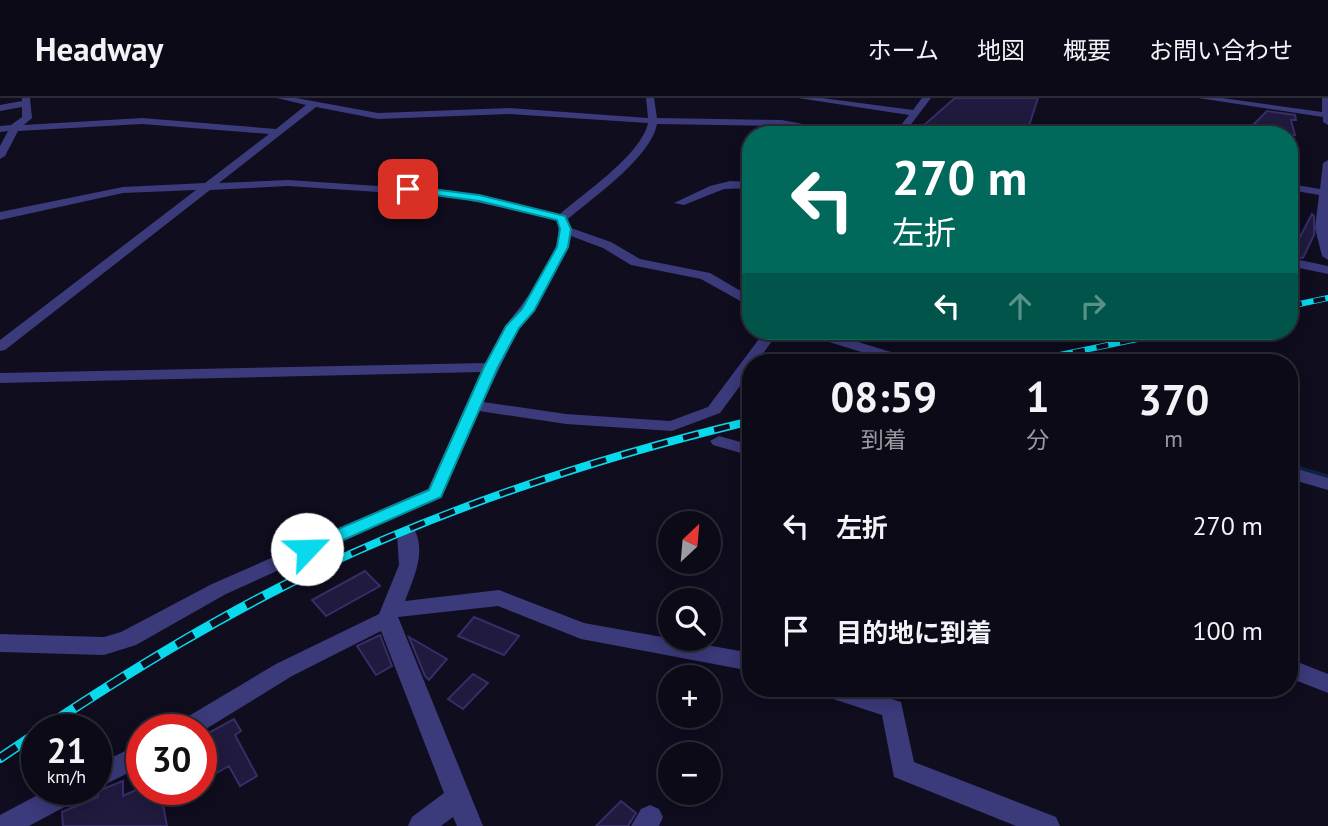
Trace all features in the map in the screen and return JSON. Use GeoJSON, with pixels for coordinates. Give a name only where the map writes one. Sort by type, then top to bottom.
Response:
{"type":"FeatureCollection","features":[{"type":"Feature","properties":{"kind":"street"},"geometry":{"type":"LineString","coordinates":[[281,98],[378,116],[509,111],[653,121],[782,123],[800,126]]}},
{"type":"Feature","properties":{"kind":"street"},"geometry":{"type":"LineString","coordinates":[[0,346],[329,98]]}},
{"type":"Feature","properties":{"kind":"street"},"geometry":{"type":"LineString","coordinates":[[0,643],[104,646],[128,639],[219,590],[399,524],[435,493],[491,367],[513,326],[527,311],[563,247],[564,224],[650,135],[653,121],[650,98]]}},
{"type":"Feature","properties":{"kind":"street"},"geometry":{"type":"LineString","coordinates":[[802,98],[915,113]]}},
{"type":"Feature","properties":{"kind":"street"},"geometry":{"type":"LineString","coordinates":[[905,126],[927,98]]}},
{"type":"Feature","properties":{"kind":"street"},"geometry":{"type":"LineString","coordinates":[[1202,98],[1328,118],[1326,98]]}},
{"type":"Feature","properties":{"kind":"street"},"geometry":{"type":"LineString","coordinates":[[0,108],[26,101],[27,118],[15,127],[0,156]]}},
{"type":"Feature","properties":{"kind":"street"},"geometry":{"type":"LineString","coordinates":[[0,129],[142,121],[281,132]]}},
{"type":"Feature","properties":{"kind":"street"},"geometry":{"type":"LineString","coordinates":[[1328,163],[1321,228],[1328,256]]}},
{"type":"Feature","properties":{"kind":"street"},"geometry":{"type":"LineString","coordinates":[[680,203],[713,186],[732,182],[742,184]]}},
{"type":"Feature","properties":{"kind":"street"},"geometry":{"type":"LineString","coordinates":[[0,216],[123,190],[288,183],[408,189],[479,198],[564,224],[636,262],[705,276],[742,298]]}},
{"type":"Feature","properties":{"kind":"street"},"geometry":{"type":"LineString","coordinates":[[1298,188],[1325,193]]}},
{"type":"Feature","properties":{"kind":"street"},"geometry":{"type":"LineString","coordinates":[[1298,264],[1328,270]]}},
{"type":"Feature","properties":{"kind":"street"},"geometry":{"type":"LineString","coordinates":[[837,340],[883,354]]}},
{"type":"Feature","properties":{"kind":"street"},"geometry":{"type":"LineString","coordinates":[[0,378],[491,367]]}},
{"type":"Feature","properties":{"kind":"street"},"geometry":{"type":"LineString","coordinates":[[475,406],[566,419],[672,426],[713,410],[742,371]]}},
{"type":"Feature","properties":{"kind":"street"},"geometry":{"type":"LineString","coordinates":[[719,441],[742,448]]}},
{"type":"Feature","properties":{"kind":"street"},"geometry":{"type":"LineString","coordinates":[[1298,475],[1328,484]]}},
{"type":"Feature","properties":{"kind":"street"},"geometry":{"type":"LineString","coordinates":[[399,524],[409,565],[389,614],[470,826]]}},
{"type":"Feature","properties":{"kind":"street"},"geometry":{"type":"LineString","coordinates":[[211,714],[284,670],[389,614],[499,598],[581,631],[742,660]]}},
{"type":"Feature","properties":{"kind":"street"},"geometry":{"type":"LineString","coordinates":[[1298,671],[1328,684]]}},
{"type":"Feature","properties":{"kind":"street"},"geometry":{"type":"LineString","coordinates":[[856,697],[893,709],[903,769],[1047,826]]}},
{"type":"Feature","properties":{"kind":"street"},"geometry":{"type":"LineString","coordinates":[[421,826],[459,797]]}},
{"type":"Feature","properties":{"kind":"street"},"geometry":{"type":"LineString","coordinates":[[4,826],[44,805]]}},
{"type":"Feature","properties":{"kind":"building"},"geometry":{"type":"Polygon","coordinates":[[[955,98],[1038,98],[1029,126],[923,126],[955,98]]]}},
{"type":"Feature","properties":{"kind":"building"},"geometry":{"type":"Polygon","coordinates":[[[1267,111],[1295,115],[1296,120],[1291,120],[1293,126],[1252,126],[1267,111]]]}},
{"type":"Feature","properties":{"kind":"building"},"geometry":{"type":"Polygon","coordinates":[[[1312,214],[1314,235],[1303,258],[1298,257],[1298,241],[1312,214]]]}},
{"type":"Feature","properties":{"kind":"building"},"geometry":{"type":"Polygon","coordinates":[[[365,571],[380,586],[326,616],[312,600],[365,571]]]}},
{"type":"Feature","properties":{"kind":"building"},"geometry":{"type":"Polygon","coordinates":[[[474,617],[519,636],[504,655],[458,636],[474,617]]]}},
{"type":"Feature","properties":{"kind":"building"},"geometry":{"type":"Polygon","coordinates":[[[380,635],[392,666],[376,675],[357,646],[380,635]]]}},
{"type":"Feature","properties":{"kind":"building"},"geometry":{"type":"Polygon","coordinates":[[[409,637],[447,659],[429,680],[425,676],[409,637]]]}},
{"type":"Feature","properties":{"kind":"building"},"geometry":{"type":"Polygon","coordinates":[[[473,674],[488,683],[463,709],[448,699],[473,674]]]}},
{"type":"Feature","properties":{"kind":"building"},"geometry":{"type":"Polygon","coordinates":[[[234,719],[241,731],[235,735],[257,776],[240,786],[229,766],[217,773],[217,728],[234,719]]]}},
{"type":"Feature","properties":{"kind":"building"},"geometry":{"type":"Polygon","coordinates":[[[123,781],[126,805],[163,805],[167,826],[63,826],[62,812],[79,805],[112,805],[112,785],[123,781]]]}},
{"type":"Feature","properties":{"kind":"building"},"geometry":{"type":"Polygon","coordinates":[[[621,801],[636,813],[628,826],[596,826],[621,801]]]}},
{"type":"Feature","properties":{"kind":"waterway"},"geometry":{"type":"LineString","coordinates":[[1298,468],[1328,477]]}},
{"type":"Feature","properties":{"kind":"railway"},"geometry":{"type":"LineString","coordinates":[[1298,304],[1328,298]]}},
{"type":"Feature","properties":{"kind":"railway"},"geometry":{"type":"LineString","coordinates":[[1065,354],[1132,340]]}},
{"type":"Feature","properties":{"kind":"railway"},"geometry":{"type":"LineString","coordinates":[[322,567],[480,501],[587,465],[742,423]]}},
{"type":"Feature","properties":{"kind":"railway"},"geometry":{"type":"LineString","coordinates":[[322,567],[326,565]]}},
{"type":"Feature","properties":{"kind":"railway"},"geometry":{"type":"LineString","coordinates":[[66,714],[180,642],[322,567]]}},
{"type":"Feature","properties":{"kind":"railway"},"geometry":{"type":"LineString","coordinates":[[0,758],[21,744]]}},
{"type":"Feature","properties":{"kind":"route"},"geometry":{"type":"LineString","coordinates":[[307,549],[435,493],[491,367],[513,326],[527,311],[563,247],[566,229],[562,218],[479,198],[408,189]]}}]}
